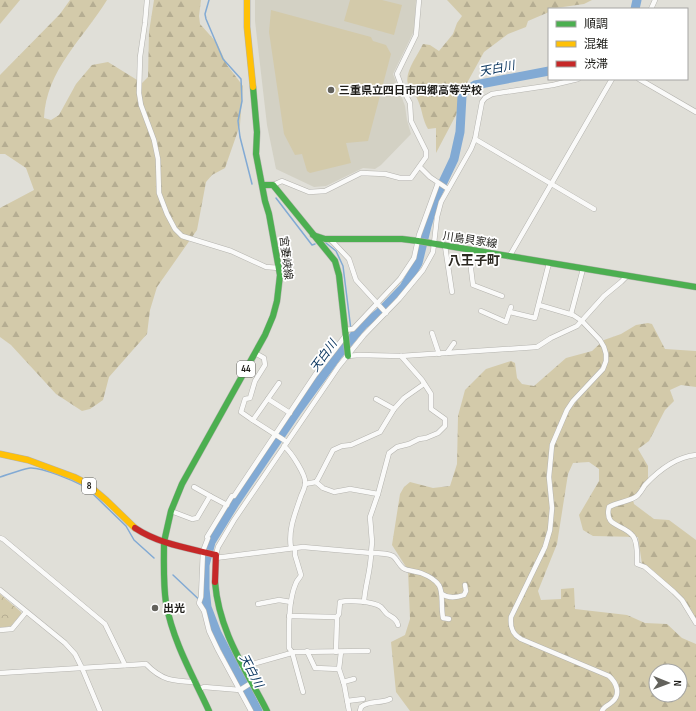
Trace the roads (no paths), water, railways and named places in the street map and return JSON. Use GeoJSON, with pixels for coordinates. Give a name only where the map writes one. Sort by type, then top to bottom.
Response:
{"type":"FeatureCollection","features":[{"type":"Feature","properties":{"kind":"main road","name":"宮妻峡線"},"geometry":{"type":"LineString","coordinates":[[209,711],[178,645],[166,604],[164,585],[164,542],[171,511],[182,484],[270,324],[280,285],[279,268],[256,154],[257,132],[247,33],[247,0]]}},
{"type":"Feature","properties":{"kind":"main road"},"geometry":{"type":"LineString","coordinates":[[262,185],[273,185],[334,261],[339,275],[348,356]]}},
{"type":"Feature","properties":{"kind":"main road","name":"川島貝家線"},"geometry":{"type":"LineString","coordinates":[[313,235],[325,239],[402,239],[418,241],[696,288]]}},
{"type":"Feature","properties":{"kind":"main road","name":"8"},"geometry":{"type":"LineString","coordinates":[[0,454],[28,460],[80,480],[95,490],[132,526],[147,536],[215,556]]}},
{"type":"Feature","properties":{"kind":"main road"},"geometry":{"type":"LineString","coordinates":[[215,556],[214,582],[218,608],[225,632],[267,711]]}},
{"type":"Feature","properties":{"kind":"street"},"geometry":{"type":"LineString","coordinates":[[147,0],[140,57],[138,93],[154,140],[158,159],[159,193],[166,214],[175,229],[182,236],[231,251],[266,267],[279,268]]}},
{"type":"Feature","properties":{"kind":"street"},"geometry":{"type":"LineString","coordinates":[[273,185],[282,181],[309,192],[325,191],[361,173],[385,174],[400,178],[411,178],[420,167],[426,157],[426,151],[413,127],[410,119],[410,103],[397,74],[416,35],[419,0]]}},
{"type":"Feature","properties":{"kind":"street"},"geometry":{"type":"LineString","coordinates":[[449,619],[443,618],[441,606],[442,591],[437,581],[427,576],[404,569],[393,556],[309,547],[215,556],[218,547],[234,520],[339,366],[364,335],[423,270],[432,252],[439,207],[475,139],[481,104],[486,96],[574,80]]}},
{"type":"Feature","properties":{"kind":"street"},"geometry":{"type":"LineString","coordinates":[[509,256],[611,80]]}},
{"type":"Feature","properties":{"kind":"street"},"geometry":{"type":"LineString","coordinates":[[641,80],[696,112]]}},
{"type":"Feature","properties":{"kind":"street"},"geometry":{"type":"LineString","coordinates":[[475,139],[594,209]]}},
{"type":"Feature","properties":{"kind":"street"},"geometry":{"type":"LineString","coordinates":[[420,167],[430,177],[448,189]]}},
{"type":"Feature","properties":{"kind":"street"},"geometry":{"type":"LineString","coordinates":[[251,711],[218,650],[204,611],[199,603],[201,597],[203,552],[208,538],[207,537],[232,496],[234,496],[346,331],[353,329],[406,272],[414,258],[418,241],[438,183]]}},
{"type":"Feature","properties":{"kind":"street"},"geometry":{"type":"LineString","coordinates":[[330,239],[349,259],[356,280],[386,312]]}},
{"type":"Feature","properties":{"kind":"street"},"geometry":{"type":"LineString","coordinates":[[445,246],[452,292]]}},
{"type":"Feature","properties":{"kind":"street"},"geometry":{"type":"LineString","coordinates":[[474,251],[471,269],[473,284],[502,296]]}},
{"type":"Feature","properties":{"kind":"street"},"geometry":{"type":"LineString","coordinates":[[481,311],[506,322],[510,309],[535,318],[550,263]]}},
{"type":"Feature","properties":{"kind":"street"},"geometry":{"type":"LineString","coordinates":[[571,314],[583,269]]}},
{"type":"Feature","properties":{"kind":"street"},"geometry":{"type":"LineString","coordinates":[[348,356],[359,354],[401,356],[537,347],[551,338],[573,329],[604,296],[627,276]]}},
{"type":"Feature","properties":{"kind":"street"},"geometry":{"type":"LineString","coordinates":[[539,306],[571,314],[582,321],[600,340],[604,347],[606,361],[603,369],[573,401],[567,410],[552,445],[549,477],[552,508],[550,530],[545,547],[511,617],[510,624],[512,631],[521,639],[609,676],[615,681],[617,688],[613,702],[603,708],[602,711]]}},
{"type":"Feature","properties":{"kind":"street"},"geometry":{"type":"LineString","coordinates":[[432,332],[439,354]]}},
{"type":"Feature","properties":{"kind":"street"},"geometry":{"type":"LineString","coordinates":[[447,353],[454,343]]}},
{"type":"Feature","properties":{"kind":"street"},"geometry":{"type":"LineString","coordinates":[[255,353],[264,358],[265,365],[255,381],[250,398],[245,399],[241,412],[286,443],[304,478],[305,484],[291,529],[293,548],[301,575],[296,583],[289,616],[289,648],[292,652],[303,692]]}},
{"type":"Feature","properties":{"kind":"street"},"geometry":{"type":"LineString","coordinates":[[364,602],[364,592],[370,568],[372,542],[370,517],[391,451],[397,447],[438,433],[445,426],[445,418],[431,409],[432,397],[419,376],[404,362],[401,356]]}},
{"type":"Feature","properties":{"kind":"street"},"geometry":{"type":"LineString","coordinates":[[253,420],[280,383]]}},
{"type":"Feature","properties":{"kind":"street"},"geometry":{"type":"LineString","coordinates":[[305,484],[316,482],[333,450],[342,446],[350,445],[380,432],[394,409],[404,398],[424,384]]}},
{"type":"Feature","properties":{"kind":"street"},"geometry":{"type":"LineString","coordinates":[[268,399],[290,413]]}},
{"type":"Feature","properties":{"kind":"street"},"geometry":{"type":"LineString","coordinates":[[376,399],[394,409]]}},
{"type":"Feature","properties":{"kind":"street"},"geometry":{"type":"LineString","coordinates":[[696,455],[679,459],[660,471],[644,486],[638,496],[616,503],[609,507],[608,516],[610,521],[631,533],[634,537],[637,564],[645,567],[682,600],[696,624]]}},
{"type":"Feature","properties":{"kind":"street"},"geometry":{"type":"LineString","coordinates":[[316,482],[323,488],[334,492],[350,489],[378,494]]}},
{"type":"Feature","properties":{"kind":"street"},"geometry":{"type":"LineString","coordinates":[[194,487],[227,505]]}},
{"type":"Feature","properties":{"kind":"street"},"geometry":{"type":"LineString","coordinates":[[171,511],[192,519],[197,518],[210,496]]}},
{"type":"Feature","properties":{"kind":"street"},"geometry":{"type":"LineString","coordinates":[[0,538],[105,624],[125,665]]}},
{"type":"Feature","properties":{"kind":"street"},"geometry":{"type":"LineString","coordinates":[[442,594],[446,597],[453,598],[464,595],[466,591],[465,585]]}},
{"type":"Feature","properties":{"kind":"street"},"geometry":{"type":"LineString","coordinates":[[0,590],[70,648],[78,658],[100,711]]}},
{"type":"Feature","properties":{"kind":"street"},"geometry":{"type":"LineString","coordinates":[[258,604],[279,600],[292,602]]}},
{"type":"Feature","properties":{"kind":"street"},"geometry":{"type":"LineString","coordinates":[[349,711],[343,682],[338,669],[337,617],[339,614],[340,602],[364,602],[380,607],[396,620],[398,625]]}},
{"type":"Feature","properties":{"kind":"street"},"geometry":{"type":"LineString","coordinates":[[0,630],[12,629],[26,612]]}},
{"type":"Feature","properties":{"kind":"street"},"geometry":{"type":"LineString","coordinates":[[289,616],[337,617]]}},
{"type":"Feature","properties":{"kind":"street"},"geometry":{"type":"LineString","coordinates":[[307,651],[316,669],[338,669]]}},
{"type":"Feature","properties":{"kind":"street"},"geometry":{"type":"LineString","coordinates":[[242,666],[292,652],[368,652]]}},
{"type":"Feature","properties":{"kind":"street"},"geometry":{"type":"LineString","coordinates":[[0,672],[146,664],[154,673],[169,680],[196,682]]}},
{"type":"Feature","properties":{"kind":"street"},"geometry":{"type":"LineString","coordinates":[[343,682],[354,679]]}},
{"type":"Feature","properties":{"kind":"street"},"geometry":{"type":"LineString","coordinates":[[199,689],[204,687],[240,690],[251,683]]}},
{"type":"Feature","properties":{"kind":"street"},"geometry":{"type":"LineString","coordinates":[[347,701],[363,699]]}},
{"type":"Feature","properties":{"kind":"street"},"geometry":{"type":"LineString","coordinates":[[360,711],[361,707],[365,704],[390,699]]}},
{"type":"Feature","properties":{"kind":"waterway"},"geometry":{"type":"LineString","coordinates":[[209,0],[205,14],[206,19],[223,59],[241,79],[242,101],[238,121],[240,137],[252,184]]}},
{"type":"Feature","properties":{"kind":"waterway","name":"天白川"},"geometry":{"type":"LineString","coordinates":[[635,8],[637,0]]}},
{"type":"Feature","properties":{"kind":"waterway","name":"天白川"},"geometry":{"type":"LineString","coordinates":[[258,711],[217,633],[207,607],[205,565],[211,542],[235,503],[298,410],[338,355],[363,325],[379,313],[404,287],[418,263],[436,197],[454,159],[460,132],[462,96],[464,92],[475,85],[548,71]]}},
{"type":"Feature","properties":{"kind":"waterway"},"geometry":{"type":"LineString","coordinates":[[276,198],[312,245],[315,244]]}},
{"type":"Feature","properties":{"kind":"waterway"},"geometry":{"type":"LineString","coordinates":[[326,243],[336,251],[343,266],[352,338]]}},
{"type":"Feature","properties":{"kind":"waterway"},"geometry":{"type":"LineString","coordinates":[[0,477],[26,469],[35,468],[58,475],[86,487]]}},
{"type":"Feature","properties":{"kind":"waterway"},"geometry":{"type":"LineString","coordinates":[[94,495],[126,526],[134,540],[154,558]]}},
{"type":"Feature","properties":{"kind":"waterway"},"geometry":{"type":"LineString","coordinates":[[173,575],[207,607]]}},
{"type":"Feature","properties":{"kind":"place","name":"三重県立四日市四郷高等学校"},"geometry":{"type":"Point","coordinates":[331,90]}},
{"type":"Feature","properties":{"kind":"place","name":"出光"},"geometry":{"type":"Point","coordinates":[155,608]}},
{"type":"Feature","properties":{"kind":"district","name":"八王子町"},"geometry":{"type":"Point","coordinates":[474,261]}}]}
